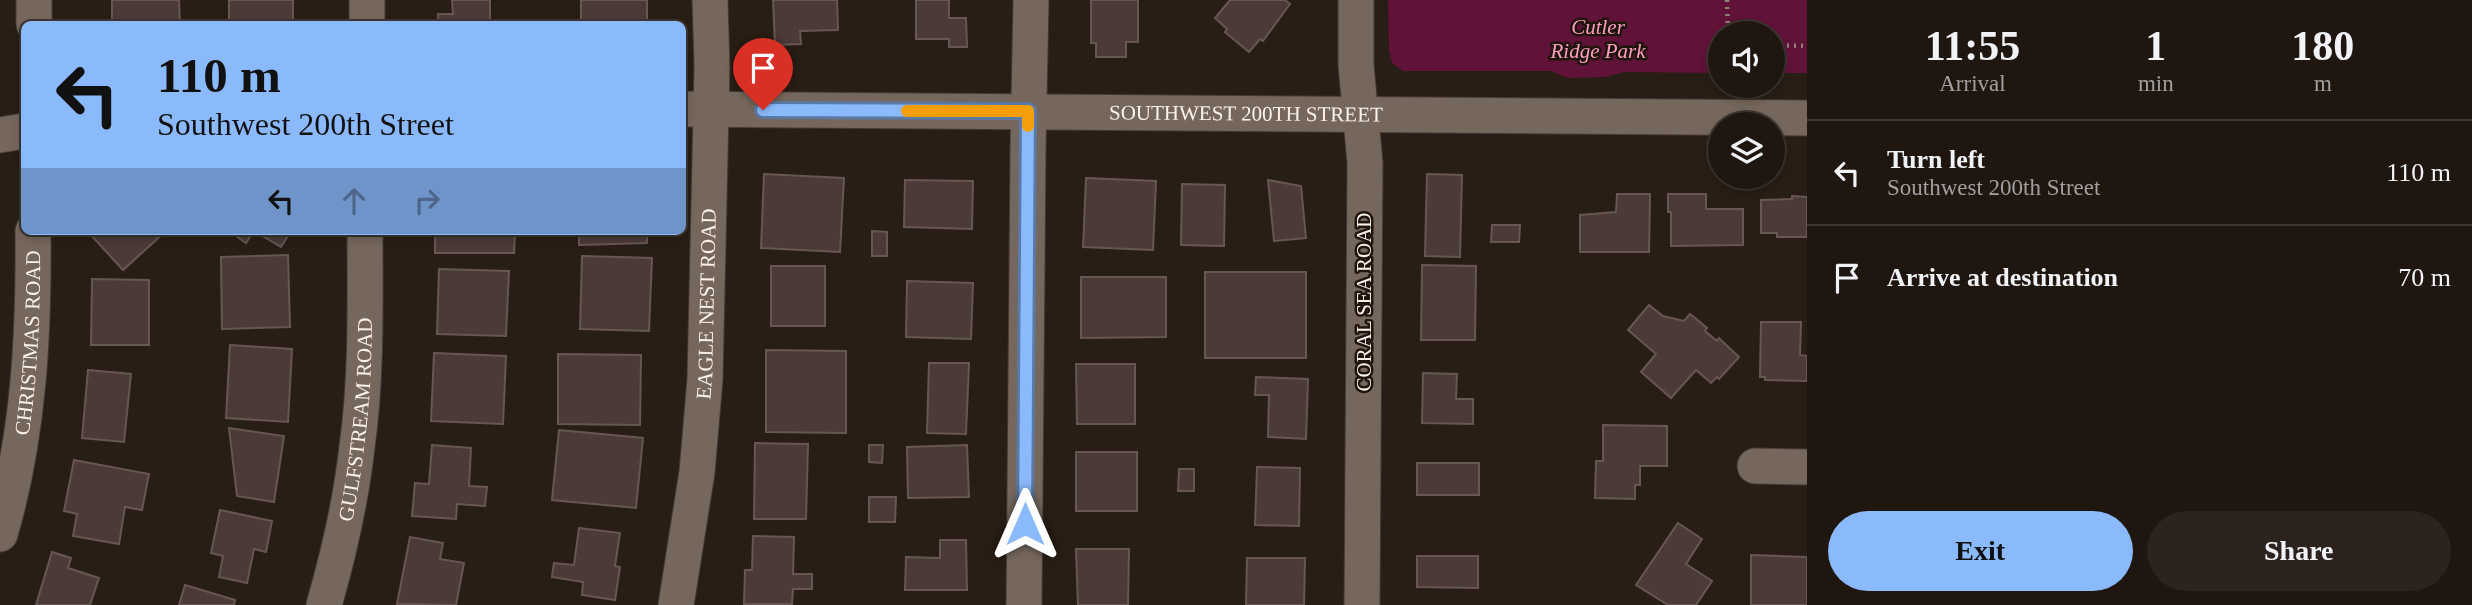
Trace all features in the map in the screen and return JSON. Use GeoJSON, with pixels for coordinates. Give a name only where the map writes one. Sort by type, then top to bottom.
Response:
{"type":"FeatureCollection","features":[{"type":"Feature","properties":{"kind":"street"},"geometry":{"type":"LineString","coordinates":[[34,0],[34,21]]}},
{"type":"Feature","properties":{"kind":"street"},"geometry":{"type":"LineString","coordinates":[[366,0],[367,21]]}},
{"type":"Feature","properties":{"kind":"street","name":"EAGLE NEST ROAD"},"geometry":{"type":"LineString","coordinates":[[676,605],[690,526],[702,419],[696,109],[710,0]]}},
{"type":"Feature","properties":{"kind":"street"},"geometry":{"type":"LineString","coordinates":[[1024,605],[1031,0]]}},
{"type":"Feature","properties":{"kind":"street","name":"CORAL SEA ROAD"},"geometry":{"type":"LineString","coordinates":[[1356,0],[1356,65],[1365,163],[1362,605]]}},
{"type":"Feature","properties":{"kind":"street","name":"SOUTHWEST 200TH STREET"},"geometry":{"type":"LineString","coordinates":[[696,109],[1807,118]]}},
{"type":"Feature","properties":{"kind":"street"},"geometry":{"type":"LineString","coordinates":[[0,135],[21,132]]}},
{"type":"Feature","properties":{"kind":"street","name":"CHRISTMAS ROAD"},"geometry":{"type":"LineString","coordinates":[[0,534],[4,500],[27,395],[32,337],[33,235]]}},
{"type":"Feature","properties":{"kind":"street","name":"GULFSTREAM ROAD"},"geometry":{"type":"LineString","coordinates":[[324,605],[341,540],[358,447],[363,376],[365,235]]}},
{"type":"Feature","properties":{"kind":"street"},"geometry":{"type":"LineString","coordinates":[[1755,466],[1807,467]]}},
{"type":"Feature","properties":{"kind":"path"},"geometry":{"type":"LineString","coordinates":[[1727,0],[1728,21]]}},
{"type":"Feature","properties":{"kind":"path"},"geometry":{"type":"LineString","coordinates":[[1785,45],[1807,46]]}},
{"type":"Feature","properties":{"kind":"green space","name":"Cutler Ridge Park"},"geometry":{"type":"Polygon","coordinates":[[[1388,0],[1807,0],[1807,73],[1785,73],[1785,21],[1708,21],[1708,73],[1624,72],[1605,77],[1568,78],[1551,71],[1403,71],[1392,63],[1389,50],[1388,0]]]}},
{"type":"Feature","properties":{"kind":"building"},"geometry":{"type":"Polygon","coordinates":[[[112,0],[179,0],[180,21],[112,21],[112,0]]]}},
{"type":"Feature","properties":{"kind":"building"},"geometry":{"type":"Polygon","coordinates":[[[229,0],[293,0],[293,21],[229,21],[229,0]]]}},
{"type":"Feature","properties":{"kind":"building"},"geometry":{"type":"Polygon","coordinates":[[[452,0],[490,0],[490,21],[438,21],[438,14],[453,14],[452,0]]]}},
{"type":"Feature","properties":{"kind":"building"},"geometry":{"type":"Polygon","coordinates":[[[581,0],[647,0],[647,21],[581,21],[581,0]]]}},
{"type":"Feature","properties":{"kind":"building"},"geometry":{"type":"Polygon","coordinates":[[[773,0],[837,0],[838,30],[800,31],[801,44],[775,45],[773,0]]]}},
{"type":"Feature","properties":{"kind":"building"},"geometry":{"type":"Polygon","coordinates":[[[916,0],[949,0],[949,18],[966,18],[967,47],[949,47],[949,39],[916,39],[916,0]]]}},
{"type":"Feature","properties":{"kind":"building"},"geometry":{"type":"Polygon","coordinates":[[[1091,0],[1138,0],[1138,42],[1126,42],[1126,57],[1096,57],[1096,43],[1091,43],[1091,0]]]}},
{"type":"Feature","properties":{"kind":"building"},"geometry":{"type":"Polygon","coordinates":[[[1230,0],[1285,0],[1290,4],[1263,41],[1260,39],[1249,52],[1225,32],[1227,29],[1215,18],[1230,0]]]}},
{"type":"Feature","properties":{"kind":"building"},"geometry":{"type":"Polygon","coordinates":[[[764,174],[844,178],[840,252],[761,248],[764,174]]]}},
{"type":"Feature","properties":{"kind":"building"},"geometry":{"type":"Polygon","coordinates":[[[1427,174],[1462,175],[1460,257],[1425,256],[1427,174]]]}},
{"type":"Feature","properties":{"kind":"building"},"geometry":{"type":"Polygon","coordinates":[[[1086,178],[1156,181],[1153,250],[1083,247],[1086,178]]]}},
{"type":"Feature","properties":{"kind":"building"},"geometry":{"type":"Polygon","coordinates":[[[905,180],[973,181],[972,229],[904,227],[905,180]]]}},
{"type":"Feature","properties":{"kind":"building"},"geometry":{"type":"Polygon","coordinates":[[[1268,180],[1301,186],[1306,238],[1274,241],[1268,180]]]}},
{"type":"Feature","properties":{"kind":"building"},"geometry":{"type":"Polygon","coordinates":[[[1182,184],[1225,185],[1224,246],[1181,245],[1182,184]]]}},
{"type":"Feature","properties":{"kind":"building"},"geometry":{"type":"Polygon","coordinates":[[[1617,194],[1650,194],[1649,252],[1580,252],[1580,215],[1616,212],[1617,194]]]}},
{"type":"Feature","properties":{"kind":"building"},"geometry":{"type":"Polygon","coordinates":[[[1668,194],[1706,194],[1706,209],[1743,209],[1743,245],[1671,246],[1668,194]]]}},
{"type":"Feature","properties":{"kind":"building"},"geometry":{"type":"Polygon","coordinates":[[[1792,196],[1807,197],[1807,237],[1777,237],[1777,233],[1761,233],[1761,200],[1792,199],[1792,196]]]}},
{"type":"Feature","properties":{"kind":"building"},"geometry":{"type":"Polygon","coordinates":[[[1492,225],[1520,225],[1519,242],[1491,242],[1492,225]]]}},
{"type":"Feature","properties":{"kind":"building"},"geometry":{"type":"Polygon","coordinates":[[[872,231],[887,232],[887,256],[872,256],[872,231]]]}},
{"type":"Feature","properties":{"kind":"building"},"geometry":{"type":"Polygon","coordinates":[[[91,235],[162,235],[123,270],[91,235]]]}},
{"type":"Feature","properties":{"kind":"building"},"geometry":{"type":"Polygon","coordinates":[[[235,235],[251,235],[246,243],[235,235]]]}},
{"type":"Feature","properties":{"kind":"building"},"geometry":{"type":"Polygon","coordinates":[[[261,235],[288,235],[281,247],[261,235]]]}},
{"type":"Feature","properties":{"kind":"building"},"geometry":{"type":"Polygon","coordinates":[[[435,235],[515,235],[514,253],[435,253],[435,235]]]}},
{"type":"Feature","properties":{"kind":"building"},"geometry":{"type":"Polygon","coordinates":[[[579,235],[647,235],[647,243],[579,245],[579,235]]]}},
{"type":"Feature","properties":{"kind":"building"},"geometry":{"type":"Polygon","coordinates":[[[288,255],[290,327],[222,329],[221,257],[288,255]]]}},
{"type":"Feature","properties":{"kind":"building"},"geometry":{"type":"Polygon","coordinates":[[[582,256],[652,258],[649,331],[580,329],[582,256]]]}},
{"type":"Feature","properties":{"kind":"building"},"geometry":{"type":"Polygon","coordinates":[[[1422,265],[1476,266],[1475,340],[1421,340],[1422,265]]]}},
{"type":"Feature","properties":{"kind":"building"},"geometry":{"type":"Polygon","coordinates":[[[771,266],[825,266],[825,326],[771,326],[771,266]]]}},
{"type":"Feature","properties":{"kind":"building"},"geometry":{"type":"Polygon","coordinates":[[[439,269],[509,271],[506,336],[437,334],[439,269]]]}},
{"type":"Feature","properties":{"kind":"building"},"geometry":{"type":"Polygon","coordinates":[[[1205,272],[1306,272],[1306,358],[1205,358],[1205,272]]]}},
{"type":"Feature","properties":{"kind":"building"},"geometry":{"type":"Polygon","coordinates":[[[1081,277],[1166,277],[1166,337],[1081,338],[1081,277]]]}},
{"type":"Feature","properties":{"kind":"building"},"geometry":{"type":"Polygon","coordinates":[[[92,279],[149,280],[149,345],[91,345],[92,279]]]}},
{"type":"Feature","properties":{"kind":"building"},"geometry":{"type":"Polygon","coordinates":[[[907,281],[973,283],[971,339],[906,337],[907,281]]]}},
{"type":"Feature","properties":{"kind":"building"},"geometry":{"type":"Polygon","coordinates":[[[1649,305],[1663,316],[1684,321],[1690,314],[1707,328],[1705,331],[1717,341],[1719,338],[1739,357],[1719,379],[1717,377],[1711,383],[1696,370],[1671,398],[1641,372],[1656,354],[1628,330],[1649,305]]]}},
{"type":"Feature","properties":{"kind":"building"},"geometry":{"type":"Polygon","coordinates":[[[1761,322],[1801,322],[1800,355],[1807,356],[1807,381],[1765,380],[1765,377],[1760,377],[1761,322]]]}},
{"type":"Feature","properties":{"kind":"building"},"geometry":{"type":"Polygon","coordinates":[[[230,345],[292,349],[288,422],[226,418],[230,345]]]}},
{"type":"Feature","properties":{"kind":"building"},"geometry":{"type":"Polygon","coordinates":[[[766,350],[846,351],[846,433],[766,432],[766,350]]]}},
{"type":"Feature","properties":{"kind":"building"},"geometry":{"type":"Polygon","coordinates":[[[434,353],[506,356],[503,424],[431,421],[434,353]]]}},
{"type":"Feature","properties":{"kind":"building"},"geometry":{"type":"Polygon","coordinates":[[[558,354],[641,355],[640,425],[558,424],[558,354]]]}},
{"type":"Feature","properties":{"kind":"building"},"geometry":{"type":"Polygon","coordinates":[[[929,363],[969,363],[966,434],[927,433],[929,363]]]}},
{"type":"Feature","properties":{"kind":"building"},"geometry":{"type":"Polygon","coordinates":[[[1076,364],[1135,364],[1135,424],[1077,424],[1076,364]]]}},
{"type":"Feature","properties":{"kind":"building"},"geometry":{"type":"Polygon","coordinates":[[[88,370],[131,374],[124,442],[82,438],[88,370]]]}},
{"type":"Feature","properties":{"kind":"building"},"geometry":{"type":"Polygon","coordinates":[[[1423,373],[1457,374],[1456,399],[1473,399],[1473,424],[1422,423],[1423,373]]]}},
{"type":"Feature","properties":{"kind":"building"},"geometry":{"type":"Polygon","coordinates":[[[1256,377],[1308,379],[1306,439],[1268,437],[1269,395],[1255,395],[1256,377]]]}},
{"type":"Feature","properties":{"kind":"building"},"geometry":{"type":"Polygon","coordinates":[[[1603,425],[1667,426],[1667,466],[1640,466],[1640,485],[1635,485],[1635,499],[1595,498],[1596,461],[1603,461],[1603,425]]]}},
{"type":"Feature","properties":{"kind":"building"},"geometry":{"type":"Polygon","coordinates":[[[229,428],[284,436],[274,502],[237,496],[229,428]]]}},
{"type":"Feature","properties":{"kind":"building"},"geometry":{"type":"Polygon","coordinates":[[[559,430],[643,438],[636,508],[552,500],[559,430]]]}},
{"type":"Feature","properties":{"kind":"building"},"geometry":{"type":"Polygon","coordinates":[[[755,443],[808,444],[806,519],[754,519],[755,443]]]}},
{"type":"Feature","properties":{"kind":"building"},"geometry":{"type":"Polygon","coordinates":[[[432,445],[471,448],[469,486],[487,487],[485,506],[457,504],[456,519],[412,516],[415,483],[429,484],[432,445]]]}},
{"type":"Feature","properties":{"kind":"building"},"geometry":{"type":"Polygon","coordinates":[[[869,445],[883,445],[882,463],[869,462],[869,445]]]}},
{"type":"Feature","properties":{"kind":"building"},"geometry":{"type":"Polygon","coordinates":[[[967,445],[969,497],[908,498],[907,447],[967,445]]]}},
{"type":"Feature","properties":{"kind":"building"},"geometry":{"type":"Polygon","coordinates":[[[1076,452],[1137,452],[1137,511],[1076,511],[1076,452]]]}},
{"type":"Feature","properties":{"kind":"building"},"geometry":{"type":"Polygon","coordinates":[[[74,460],[149,474],[142,510],[125,507],[119,544],[73,536],[77,514],[64,511],[74,460]]]}},
{"type":"Feature","properties":{"kind":"building"},"geometry":{"type":"Polygon","coordinates":[[[1417,463],[1479,463],[1479,495],[1417,495],[1417,463]]]}},
{"type":"Feature","properties":{"kind":"building"},"geometry":{"type":"Polygon","coordinates":[[[1257,467],[1300,468],[1299,526],[1255,525],[1257,467]]]}},
{"type":"Feature","properties":{"kind":"building"},"geometry":{"type":"Polygon","coordinates":[[[1179,469],[1194,469],[1194,491],[1178,491],[1179,469]]]}},
{"type":"Feature","properties":{"kind":"building"},"geometry":{"type":"Polygon","coordinates":[[[869,497],[896,497],[895,522],[869,522],[869,497]]]}},
{"type":"Feature","properties":{"kind":"building"},"geometry":{"type":"Polygon","coordinates":[[[220,510],[272,521],[266,552],[254,549],[247,583],[219,577],[223,556],[211,553],[220,510]]]}},
{"type":"Feature","properties":{"kind":"building"},"geometry":{"type":"Polygon","coordinates":[[[1678,523],[1702,539],[1686,564],[1712,581],[1696,605],[1668,605],[1636,585],[1678,523]]]}},
{"type":"Feature","properties":{"kind":"building"},"geometry":{"type":"Polygon","coordinates":[[[579,528],[620,533],[615,566],[620,567],[615,600],[582,595],[583,582],[552,577],[554,563],[574,565],[579,528]]]}},
{"type":"Feature","properties":{"kind":"building"},"geometry":{"type":"Polygon","coordinates":[[[753,536],[794,537],[793,574],[812,574],[812,589],[793,589],[792,604],[744,604],[745,570],[752,570],[753,536]]]}},
{"type":"Feature","properties":{"kind":"building"},"geometry":{"type":"Polygon","coordinates":[[[410,537],[443,543],[440,559],[464,563],[456,605],[397,604],[410,537]]]}},
{"type":"Feature","properties":{"kind":"building"},"geometry":{"type":"Polygon","coordinates":[[[940,540],[966,540],[967,590],[905,590],[906,557],[940,558],[940,540]]]}},
{"type":"Feature","properties":{"kind":"building"},"geometry":{"type":"Polygon","coordinates":[[[1076,549],[1129,549],[1128,605],[1078,605],[1076,549]]]}},
{"type":"Feature","properties":{"kind":"building"},"geometry":{"type":"Polygon","coordinates":[[[52,552],[71,558],[68,568],[99,578],[90,605],[36,605],[52,552]]]}},
{"type":"Feature","properties":{"kind":"building"},"geometry":{"type":"Polygon","coordinates":[[[1751,555],[1807,557],[1807,605],[1751,605],[1751,555]]]}},
{"type":"Feature","properties":{"kind":"building"},"geometry":{"type":"Polygon","coordinates":[[[1417,556],[1478,556],[1478,588],[1417,587],[1417,556]]]}},
{"type":"Feature","properties":{"kind":"building"},"geometry":{"type":"Polygon","coordinates":[[[1247,558],[1305,558],[1304,605],[1246,605],[1247,558]]]}},
{"type":"Feature","properties":{"kind":"building"},"geometry":{"type":"Polygon","coordinates":[[[185,585],[235,600],[234,605],[179,605],[185,585]]]}},
{"type":"Feature","properties":{"kind":"slow traffic"},"geometry":{"type":"LineString","coordinates":[[907,111],[1028,111],[1028,126]]}},
{"type":"Feature","properties":{"kind":"route"},"geometry":{"type":"LineString","coordinates":[[763,110],[1028,111],[1025,524]]}}]}
